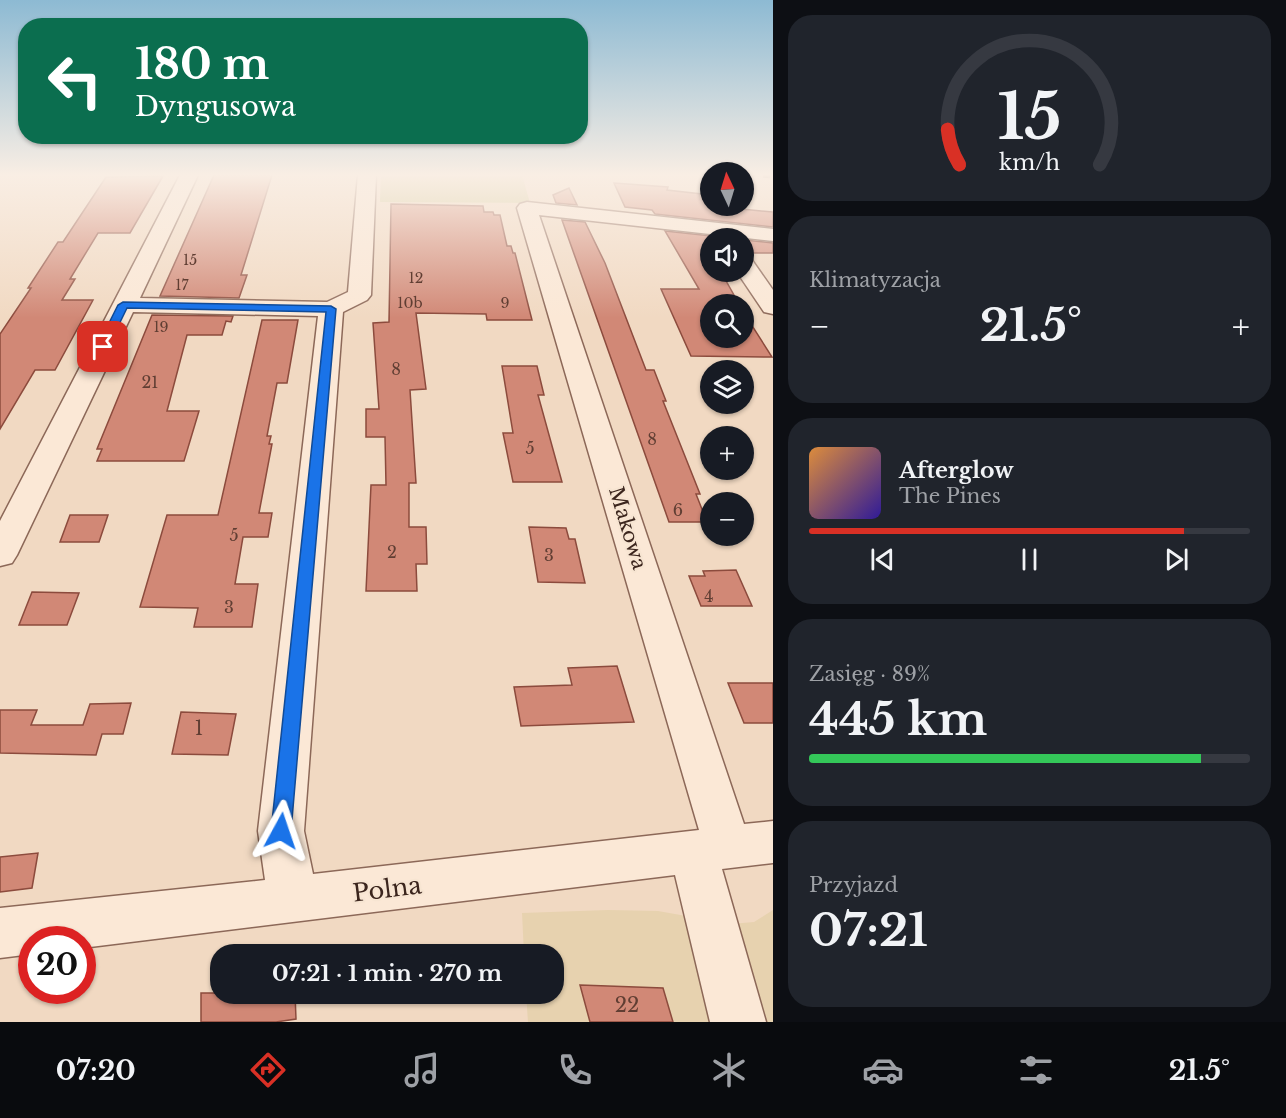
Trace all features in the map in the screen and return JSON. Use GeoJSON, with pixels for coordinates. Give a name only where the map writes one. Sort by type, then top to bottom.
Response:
{"type":"FeatureCollection","features":[{"type":"Feature","properties":{"kind":"street"},"geometry":{"type":"LineString","coordinates":[[0,555],[165,223]]}},
{"type":"Feature","properties":{"kind":"street"},"geometry":{"type":"LineString","coordinates":[[123,305],[331,309],[359,295],[364,223]]}},
{"type":"Feature","properties":{"kind":"street","name":"Makowa"},"geometry":{"type":"LineString","coordinates":[[532,223],[731,848],[738,1022]]}},
{"type":"Feature","properties":{"kind":"street","name":"Makowa"},"geometry":{"type":"LineString","coordinates":[[638,223],[700,231]]}},
{"type":"Feature","properties":{"kind":"street"},"geometry":{"type":"LineString","coordinates":[[754,235],[773,235]]}},
{"type":"Feature","properties":{"kind":"street"},"geometry":{"type":"LineString","coordinates":[[754,279],[773,307]]}},
{"type":"Feature","properties":{"kind":"street"},"geometry":{"type":"LineString","coordinates":[[293,900],[281,831],[331,309]]}},
{"type":"Feature","properties":{"kind":"street","name":"Polna"},"geometry":{"type":"LineString","coordinates":[[0,933],[731,848]]}},
{"type":"Feature","properties":{"kind":"shaded area"},"geometry":{"type":"Polygon","coordinates":[[[773,910],[773,1022],[528,1022],[527,1004],[564,1004],[564,944],[524,944],[522,913],[658,911],[731,924],[754,922],[773,910]]]}},
{"type":"Feature","properties":{"kind":"building"},"geometry":{"type":"Polygon","coordinates":[[[76,223],[136,223],[130,233],[98,233],[70,279],[75,279],[62,300],[93,300],[55,370],[35,370],[0,429],[0,334],[58,242],[63,242],[76,223]]]}},
{"type":"Feature","properties":{"kind":"building"},"geometry":{"type":"Polygon","coordinates":[[[193,223],[257,223],[241,275],[247,275],[239,298],[160,296],[193,223]]]}},
{"type":"Feature","properties":{"kind":"building"},"geometry":{"type":"Polygon","coordinates":[[[391,223],[502,223],[507,246],[511,246],[515,253],[532,320],[487,320],[486,314],[416,313],[426,389],[410,390],[416,483],[409,483],[409,527],[426,527],[427,564],[416,564],[417,591],[366,591],[371,485],[386,485],[385,437],[366,437],[366,409],[379,409],[373,323],[389,322],[391,223]]]}},
{"type":"Feature","properties":{"kind":"building"},"geometry":{"type":"Polygon","coordinates":[[[563,223],[585,223],[605,263],[646,370],[654,370],[666,401],[663,401],[700,494],[696,494],[700,504],[700,522],[669,522],[563,223]]]}},
{"type":"Feature","properties":{"kind":"building"},"geometry":{"type":"Polygon","coordinates":[[[734,223],[773,223],[773,227],[734,223]]]}},
{"type":"Feature","properties":{"kind":"building"},"geometry":{"type":"Polygon","coordinates":[[[665,231],[700,235],[700,282],[727,282],[733,294],[700,294],[700,348],[754,348],[754,329],[772,357],[691,356],[661,289],[699,289],[665,231]]]}},
{"type":"Feature","properties":{"kind":"building"},"geometry":{"type":"Polygon","coordinates":[[[754,241],[773,243],[773,253],[754,253],[754,241]]]}},
{"type":"Feature","properties":{"kind":"building"},"geometry":{"type":"Polygon","coordinates":[[[152,315],[233,316],[231,322],[226,321],[222,335],[187,335],[167,411],[199,411],[184,461],[97,461],[102,449],[97,449],[152,315]]]}},
{"type":"Feature","properties":{"kind":"building"},"geometry":{"type":"Polygon","coordinates":[[[262,320],[298,320],[287,383],[277,383],[267,436],[271,436],[269,444],[272,444],[259,513],[272,513],[268,537],[243,537],[235,584],[258,584],[252,627],[194,627],[198,608],[140,607],[167,515],[218,515],[262,320]]]}},
{"type":"Feature","properties":{"kind":"building"},"geometry":{"type":"Polygon","coordinates":[[[502,366],[537,366],[544,395],[538,395],[562,482],[513,482],[503,433],[513,433],[502,366]]]}},
{"type":"Feature","properties":{"kind":"building"},"geometry":{"type":"Polygon","coordinates":[[[70,515],[108,515],[99,542],[60,542],[70,515]]]}},
{"type":"Feature","properties":{"kind":"building"},"geometry":{"type":"Polygon","coordinates":[[[529,527],[566,528],[569,539],[575,539],[585,583],[538,582],[529,527]]]}},
{"type":"Feature","properties":{"kind":"building"},"geometry":{"type":"Polygon","coordinates":[[[736,570],[752,606],[701,606],[689,576],[705,576],[703,571],[736,570]]]}},
{"type":"Feature","properties":{"kind":"building"},"geometry":{"type":"Polygon","coordinates":[[[32,592],[79,593],[67,625],[19,625],[32,592]]]}},
{"type":"Feature","properties":{"kind":"building"},"geometry":{"type":"Polygon","coordinates":[[[617,666],[634,722],[521,726],[514,687],[572,685],[568,668],[617,666]]]}},
{"type":"Feature","properties":{"kind":"building"},"geometry":{"type":"Polygon","coordinates":[[[728,683],[773,683],[773,723],[744,723],[728,683]]]}},
{"type":"Feature","properties":{"kind":"building"},"geometry":{"type":"Polygon","coordinates":[[[131,703],[123,734],[102,734],[96,755],[0,753],[0,710],[37,710],[31,725],[83,725],[90,704],[131,703]]]}},
{"type":"Feature","properties":{"kind":"building"},"geometry":{"type":"Polygon","coordinates":[[[181,712],[236,714],[228,755],[172,754],[181,712]]]}},
{"type":"Feature","properties":{"kind":"building"},"geometry":{"type":"Polygon","coordinates":[[[38,853],[32,888],[0,892],[0,857],[38,853]]]}},
{"type":"Feature","properties":{"kind":"building"},"geometry":{"type":"Polygon","coordinates":[[[580,985],[663,988],[673,1022],[590,1022],[580,985]]]}},
{"type":"Feature","properties":{"kind":"building"},"geometry":{"type":"Polygon","coordinates":[[[201,993],[210,993],[210,1004],[295,1004],[296,1019],[276,1022],[201,1022],[201,993]]]}},
{"type":"Feature","properties":{"kind":"route"},"geometry":{"type":"LineString","coordinates":[[103,347],[123,305],[331,309],[281,831]]}}]}
